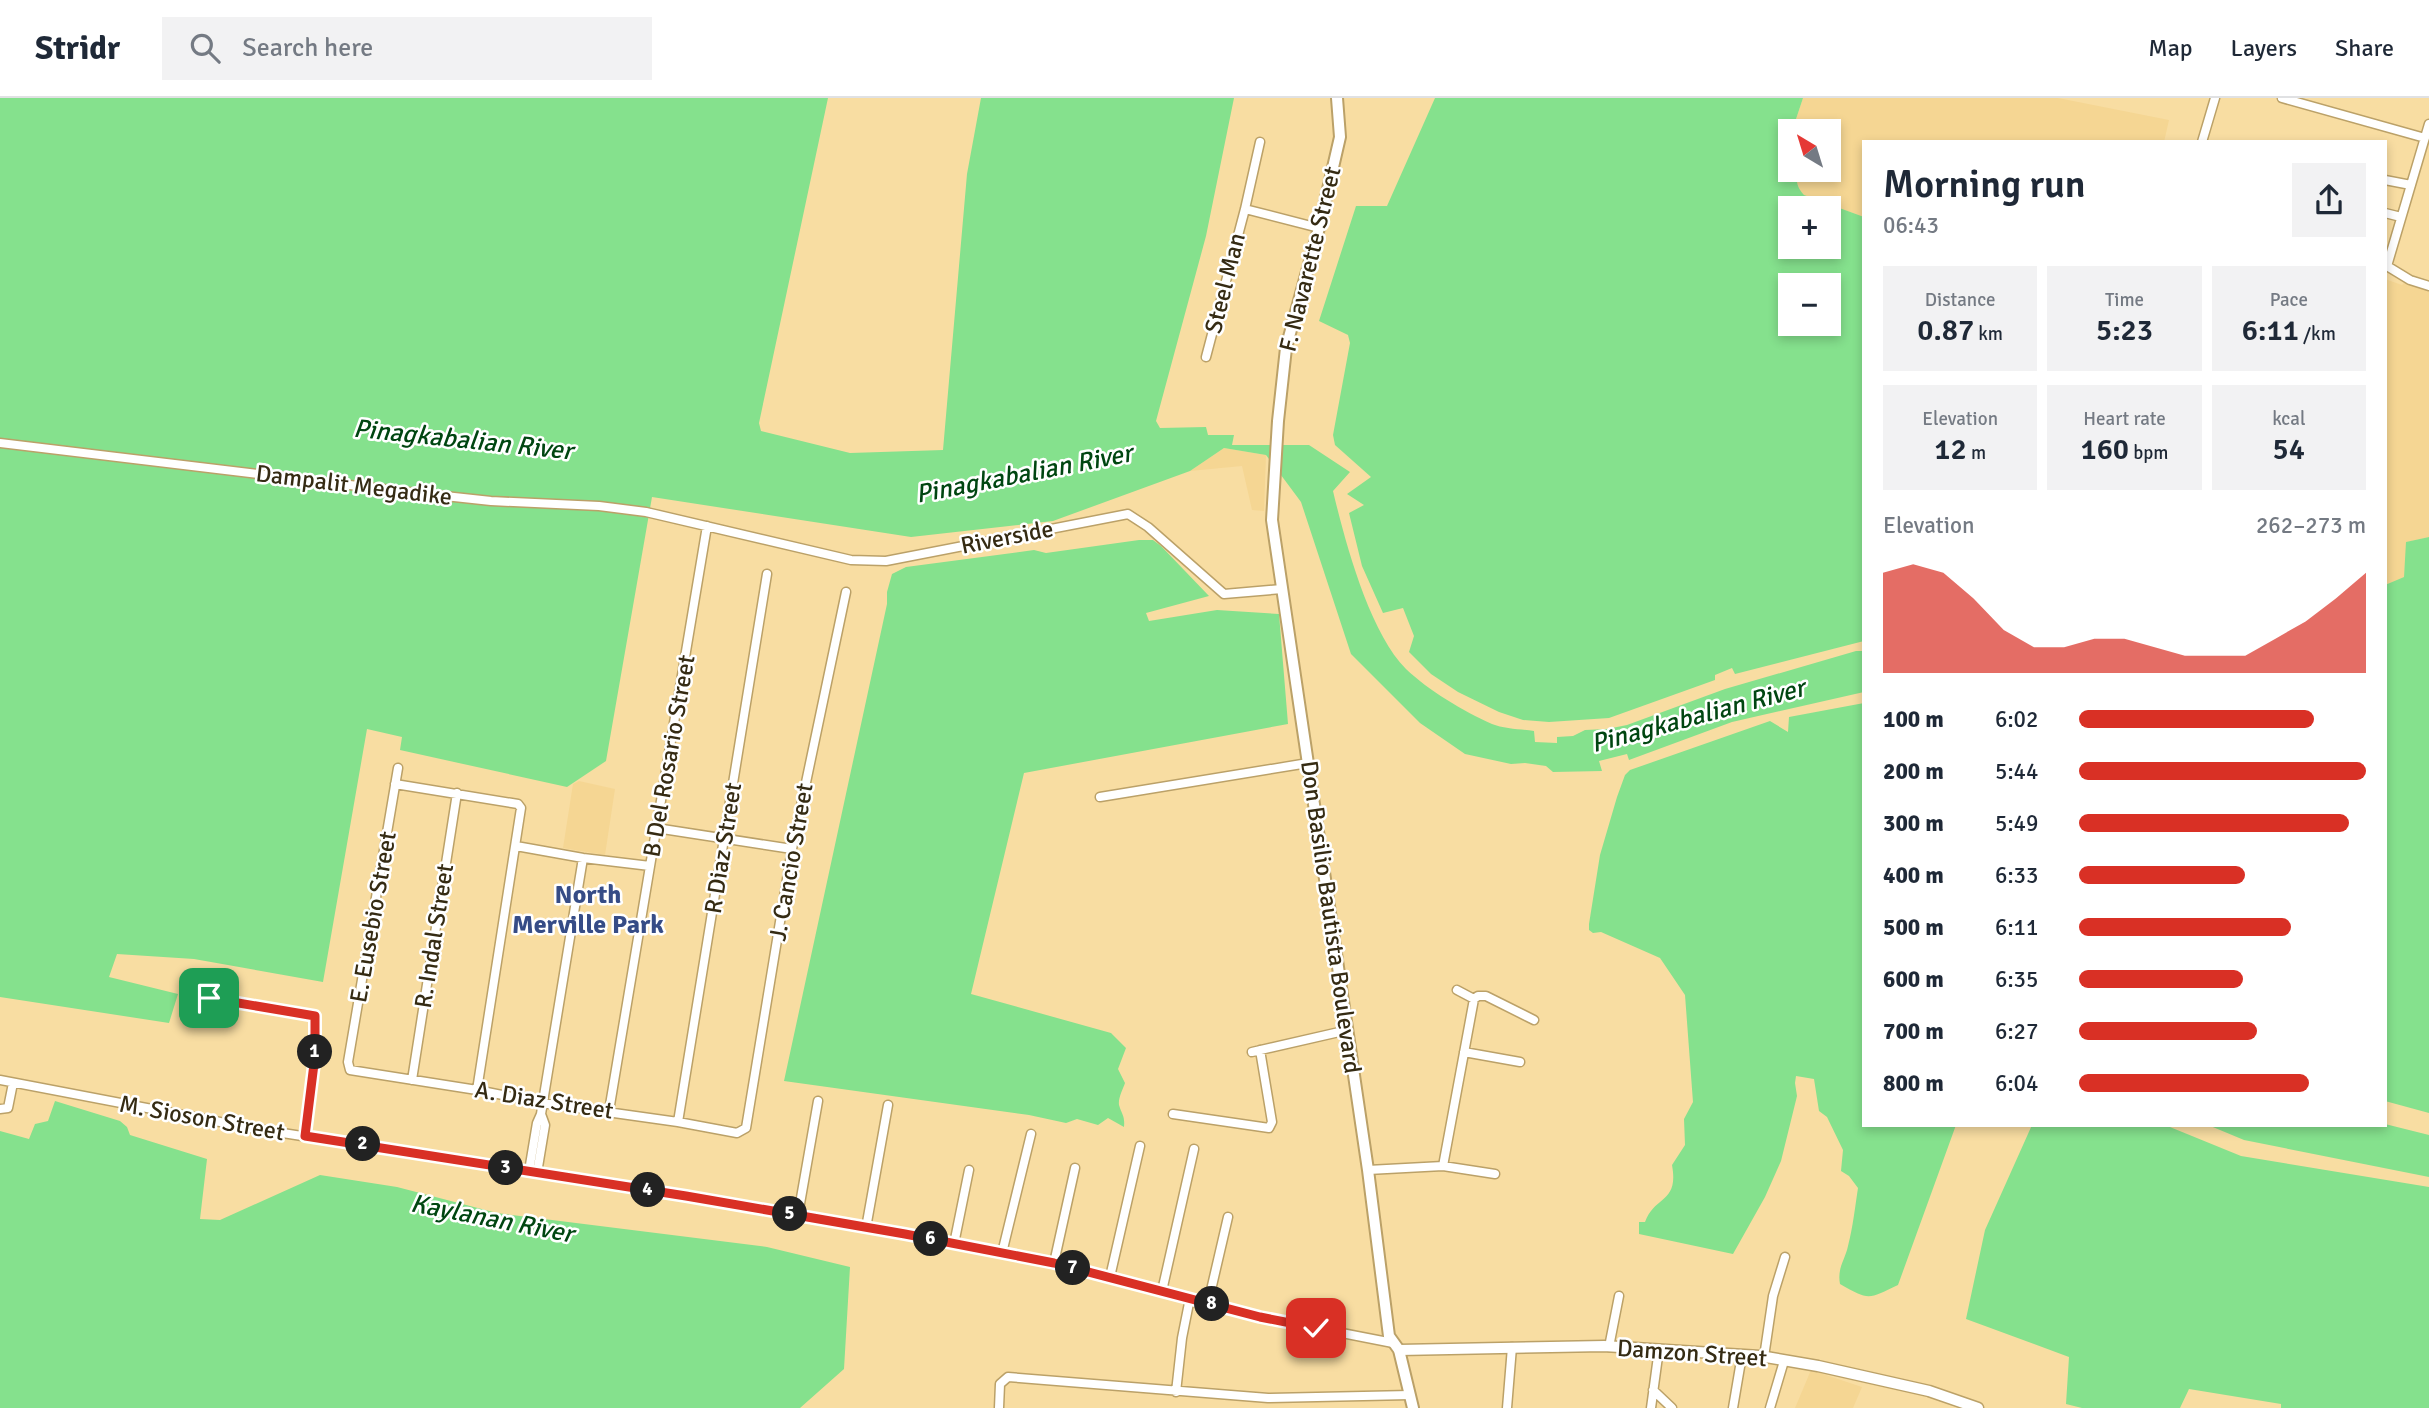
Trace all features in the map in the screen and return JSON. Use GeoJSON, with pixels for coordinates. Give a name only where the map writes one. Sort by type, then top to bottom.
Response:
{"type":"FeatureCollection","features":[{"type":"Feature","properties":{"kind":"main road","name":"F. Navarette Street"},"geometry":{"type":"LineString","coordinates":[[1278,421],[1286,348],[1319,228],[1340,137],[1338,98]]}},
{"type":"Feature","properties":{"kind":"main road","name":"Don Basilio Bautista Boulevard"},"geometry":{"type":"LineString","coordinates":[[1278,421],[1272,520],[1348,1030],[1389,1336],[1396,1346],[1413,1408]]}},
{"type":"Feature","properties":{"kind":"street"},"geometry":{"type":"LineString","coordinates":[[2204,140],[2215,98]]}},
{"type":"Feature","properties":{"kind":"street"},"geometry":{"type":"LineString","coordinates":[[2283,98],[2425,138]]}},
{"type":"Feature","properties":{"kind":"street"},"geometry":{"type":"LineString","coordinates":[[2326,109],[2329,98]]}},
{"type":"Feature","properties":{"kind":"street"},"geometry":{"type":"LineString","coordinates":[[2389,245],[2401,217],[2429,124]]}},
{"type":"Feature","properties":{"kind":"street","name":"Steel Man"},"geometry":{"type":"LineString","coordinates":[[1206,357],[1260,142]]}},
{"type":"Feature","properties":{"kind":"street"},"geometry":{"type":"LineString","coordinates":[[2387,180],[2411,185]]}},
{"type":"Feature","properties":{"kind":"street","name":"Steel Man"},"geometry":{"type":"LineString","coordinates":[[1245,209],[1319,228]]}},
{"type":"Feature","properties":{"kind":"street"},"geometry":{"type":"LineString","coordinates":[[2387,214],[2401,217]]}},
{"type":"Feature","properties":{"kind":"street"},"geometry":{"type":"LineString","coordinates":[[2387,267],[2410,280],[2429,286]]}},
{"type":"Feature","properties":{"kind":"street","name":"Dampalit Megadike"},"geometry":{"type":"LineString","coordinates":[[0,443],[491,501],[599,506],[646,512],[707,526]]}},
{"type":"Feature","properties":{"kind":"street","name":"Riverside"},"geometry":{"type":"LineString","coordinates":[[707,526],[827,556],[886,561],[1128,514],[1148,527],[1224,594],[1282,589]]}},
{"type":"Feature","properties":{"kind":"street","name":"B Del Rosario Street"},"geometry":{"type":"LineString","coordinates":[[609,1111],[707,526]]}},
{"type":"Feature","properties":{"kind":"street","name":"R Diaz Street"},"geometry":{"type":"LineString","coordinates":[[678,1122],[767,574]]}},
{"type":"Feature","properties":{"kind":"street","name":"J. Cancio Street"},"geometry":{"type":"LineString","coordinates":[[742,1132],[746,1128],[792,849],[846,592]]}},
{"type":"Feature","properties":{"kind":"street"},"geometry":{"type":"LineString","coordinates":[[1100,797],[1308,763]]}},
{"type":"Feature","properties":{"kind":"street","name":"E. Eusebio Street"},"geometry":{"type":"LineString","coordinates":[[347,1067],[398,768]]}},
{"type":"Feature","properties":{"kind":"street"},"geometry":{"type":"LineString","coordinates":[[395,784],[457,793],[520,805],[521,808],[477,1090]]}},
{"type":"Feature","properties":{"kind":"street","name":"R. Indal Street"},"geometry":{"type":"LineString","coordinates":[[412,1080],[457,793]]}},
{"type":"Feature","properties":{"kind":"street"},"geometry":{"type":"LineString","coordinates":[[656,828],[792,849]]}},
{"type":"Feature","properties":{"kind":"street"},"geometry":{"type":"LineString","coordinates":[[516,846],[650,866]]}},
{"type":"Feature","properties":{"kind":"street"},"geometry":{"type":"LineString","coordinates":[[533,1172],[545,1125],[541,1115],[583,858]]}},
{"type":"Feature","properties":{"kind":"street"},"geometry":{"type":"LineString","coordinates":[[1457,990],[1474,999]]}},
{"type":"Feature","properties":{"kind":"street"},"geometry":{"type":"LineString","coordinates":[[1443,1166],[1474,999],[1486,996],[1534,1020]]}},
{"type":"Feature","properties":{"kind":"street"},"geometry":{"type":"LineString","coordinates":[[209,998],[315,1016],[315,1056],[305,1136]]}},
{"type":"Feature","properties":{"kind":"street"},"geometry":{"type":"LineString","coordinates":[[1173,1114],[1269,1128],[1272,1122],[1256,1051],[1348,1030]]}},
{"type":"Feature","properties":{"kind":"street"},"geometry":{"type":"LineString","coordinates":[[1464,1052],[1520,1062]]}},
{"type":"Feature","properties":{"kind":"street","name":"A. Diaz Street"},"geometry":{"type":"LineString","coordinates":[[347,1067],[354,1072],[742,1132]]}},
{"type":"Feature","properties":{"kind":"street","name":"M. Sioson Street"},"geometry":{"type":"LineString","coordinates":[[0,1080],[305,1136],[798,1215],[1002,1253],[1054,1263],[1260,1317],[1396,1346]]}},
{"type":"Feature","properties":{"kind":"street"},"geometry":{"type":"LineString","coordinates":[[0,1109],[10,1105],[13,1083]]}},
{"type":"Feature","properties":{"kind":"street"},"geometry":{"type":"LineString","coordinates":[[798,1215],[818,1101]]}},
{"type":"Feature","properties":{"kind":"street"},"geometry":{"type":"LineString","coordinates":[[866,1228],[888,1105]]}},
{"type":"Feature","properties":{"kind":"street"},"geometry":{"type":"LineString","coordinates":[[1002,1253],[1031,1134]]}},
{"type":"Feature","properties":{"kind":"street"},"geometry":{"type":"LineString","coordinates":[[1110,1277],[1140,1146]]}},
{"type":"Feature","properties":{"kind":"street"},"geometry":{"type":"LineString","coordinates":[[1162,1291],[1194,1149]]}},
{"type":"Feature","properties":{"kind":"street"},"geometry":{"type":"LineString","coordinates":[[1368,1170],[1443,1166],[1495,1174]]}},
{"type":"Feature","properties":{"kind":"street"},"geometry":{"type":"LineString","coordinates":[[1054,1263],[1075,1168]]}},
{"type":"Feature","properties":{"kind":"street"},"geometry":{"type":"LineString","coordinates":[[954,1244],[969,1170]]}},
{"type":"Feature","properties":{"kind":"street"},"geometry":{"type":"LineString","coordinates":[[1208,1303],[1228,1217]]}},
{"type":"Feature","properties":{"kind":"street"},"geometry":{"type":"LineString","coordinates":[[1764,1357],[1773,1296],[1785,1257]]}},
{"type":"Feature","properties":{"kind":"street"},"geometry":{"type":"LineString","coordinates":[[1609,1347],[1619,1296]]}},
{"type":"Feature","properties":{"kind":"street"},"geometry":{"type":"LineString","coordinates":[[1176,1392],[1190,1298]]}},
{"type":"Feature","properties":{"kind":"street","name":"Damzon Street"},"geometry":{"type":"LineString","coordinates":[[1396,1346],[1609,1347],[1764,1357],[1929,1391],[1979,1408]]}},
{"type":"Feature","properties":{"kind":"street"},"geometry":{"type":"LineString","coordinates":[[1507,1408],[1512,1347]]}},
{"type":"Feature","properties":{"kind":"street"},"geometry":{"type":"LineString","coordinates":[[1651,1408],[1659,1349]]}},
{"type":"Feature","properties":{"kind":"street"},"geometry":{"type":"LineString","coordinates":[[1733,1408],[1742,1355]]}},
{"type":"Feature","properties":{"kind":"street"},"geometry":{"type":"LineString","coordinates":[[1770,1408],[1784,1361]]}},
{"type":"Feature","properties":{"kind":"street"},"geometry":{"type":"LineString","coordinates":[[999,1408],[1000,1384],[1008,1377],[1268,1398],[1410,1395]]}},
{"type":"Feature","properties":{"kind":"street"},"geometry":{"type":"LineString","coordinates":[[1653,1390],[1672,1408]]}},
{"type":"Feature","properties":{"kind":"street"},"geometry":{"type":"LineString","coordinates":[[1268,1398],[1268,1408]]}},
{"type":"Feature","properties":{"kind":"shaded area"},"geometry":{"type":"Polygon","coordinates":[[[1803,98],[2058,98],[2169,120],[2164,140],[1862,140],[1862,216],[1841,209],[1841,196],[1807,196],[1800,191],[1797,182],[1841,182],[1841,119],[1796,119],[1803,98]]]}},
{"type":"Feature","properties":{"kind":"shaded area"},"geometry":{"type":"Polygon","coordinates":[[[2387,280],[2402,285],[2405,282],[2429,292],[2429,537],[2407,542],[2404,577],[2387,584],[2387,280]]]}},
{"type":"Feature","properties":{"kind":"shaded area"},"geometry":{"type":"Polygon","coordinates":[[[1224,448],[1266,455],[1264,511],[1252,510],[1242,466],[1190,471],[1224,448]]]}},
{"type":"Feature","properties":{"kind":"shaded area"},"geometry":{"type":"Polygon","coordinates":[[[579,781],[615,789],[605,855],[563,848],[573,784],[579,781]]]}},
{"type":"Feature","properties":{"kind":"shaded area"},"geometry":{"type":"Polygon","coordinates":[[[1811,1370],[1862,1387],[1853,1408],[1795,1408],[1811,1370]]]}},
{"type":"Feature","properties":{"kind":"water","name":"Pinagkabalian River"},"geometry":{"type":"Polygon","coordinates":[[[0,98],[828,98],[759,423],[761,431],[850,453],[943,450],[967,174],[981,98],[1234,98],[1206,236],[1156,421],[1160,428],[1206,427],[1208,435],[1234,435],[1232,445],[1309,445],[1350,472],[1333,491],[1344,535],[1360,585],[1381,633],[1393,653],[1415,677],[1481,719],[1502,727],[1534,731],[1535,742],[1557,743],[1557,737],[1573,736],[1585,730],[1627,725],[1725,689],[1862,651],[1862,692],[1732,722],[1629,760],[1627,754],[1599,761],[1602,771],[1553,772],[1546,766],[1511,764],[1465,754],[1420,723],[1351,654],[1301,502],[1266,455],[1224,448],[1190,471],[1053,521],[911,537],[652,497],[606,761],[567,787],[400,750],[402,737],[367,729],[323,982],[194,959],[117,954],[109,977],[178,994],[169,1023],[0,997],[0,98]]]}},
{"type":"Feature","properties":{"kind":"water"},"geometry":{"type":"Polygon","coordinates":[[[1435,98],[1803,98],[1796,119],[1778,119],[1778,182],[1798,182],[1807,196],[1778,196],[1778,259],[1841,259],[1841,209],[1862,216],[1862,642],[1735,674],[1732,668],[1715,675],[1715,680],[1609,718],[1549,722],[1523,720],[1499,712],[1458,692],[1431,674],[1409,652],[1414,636],[1403,608],[1383,613],[1362,566],[1349,513],[1364,505],[1347,494],[1371,477],[1335,445],[1333,435],[1350,343],[1348,335],[1319,321],[1356,206],[1387,206],[1435,98]]]}},
{"type":"Feature","properties":{"kind":"water"},"geometry":{"type":"Polygon","coordinates":[[[2429,537],[2429,1113],[2387,1102],[2387,584],[2404,577],[2406,542],[2429,537]]]}},
{"type":"Feature","properties":{"kind":"water"},"geometry":{"type":"Polygon","coordinates":[[[1153,540],[1161,546],[1209,596],[1146,613],[1149,621],[1217,610],[1279,614],[1288,724],[1024,773],[971,994],[1111,1033],[1126,1048],[1118,1069],[1125,1083],[1119,1102],[1124,1127],[1108,1118],[1098,1125],[1077,1119],[1066,1123],[1029,1115],[784,1081],[892,574],[906,567],[1034,550],[1046,553],[1153,540]]]}},
{"type":"Feature","properties":{"kind":"water"},"geometry":{"type":"Polygon","coordinates":[[[1862,703],[1862,1127],[1955,1127],[1898,1285],[1869,1296],[1840,1284],[1840,1269],[1850,1239],[1858,1188],[1849,1176],[1841,1171],[1843,1150],[1827,1117],[1819,1111],[1814,1079],[1796,1076],[1797,1096],[1781,1161],[1765,1197],[1733,1254],[1639,1234],[1639,1222],[1645,1222],[1649,1213],[1669,1193],[1673,1177],[1672,1165],[1685,1145],[1684,1119],[1693,1102],[1685,995],[1660,958],[1601,932],[1593,933],[1589,930],[1600,855],[1625,775],[1630,770],[1770,721],[1788,732],[1789,717],[1862,703]]]}},
{"type":"Feature","properties":{"kind":"water","name":"Kaylanan River"},"geometry":{"type":"Polygon","coordinates":[[[55,1101],[120,1121],[127,1127],[130,1135],[207,1159],[200,1219],[220,1220],[320,1175],[397,1187],[497,1213],[767,1247],[850,1267],[844,1369],[800,1408],[0,1408],[0,1131],[29,1139],[35,1124],[48,1121],[55,1101]]]}},
{"type":"Feature","properties":{"kind":"water"},"geometry":{"type":"Polygon","coordinates":[[[2387,1124],[2429,1135],[2429,1177],[2244,1140],[2213,1127],[2387,1127],[2387,1124]]]}},
{"type":"Feature","properties":{"kind":"water"},"geometry":{"type":"Polygon","coordinates":[[[2031,1127],[2170,1127],[2241,1156],[2429,1187],[2429,1408],[2281,1408],[2281,1404],[2189,1389],[2180,1408],[2082,1408],[2066,1404],[2069,1357],[1966,1319],[1985,1230],[2031,1127]]]}},
{"type":"Feature","properties":{"kind":"district","name":"North Merville Park"},"geometry":{"type":"Point","coordinates":[588,910]}},
{"type":"Feature","properties":{"kind":"route"},"geometry":{"type":"LineString","coordinates":[[209,998],[315,1016],[315,1056],[305,1136],[686,1196],[905,1234],[1054,1263],[1260,1317],[1316,1328]]}}]}
